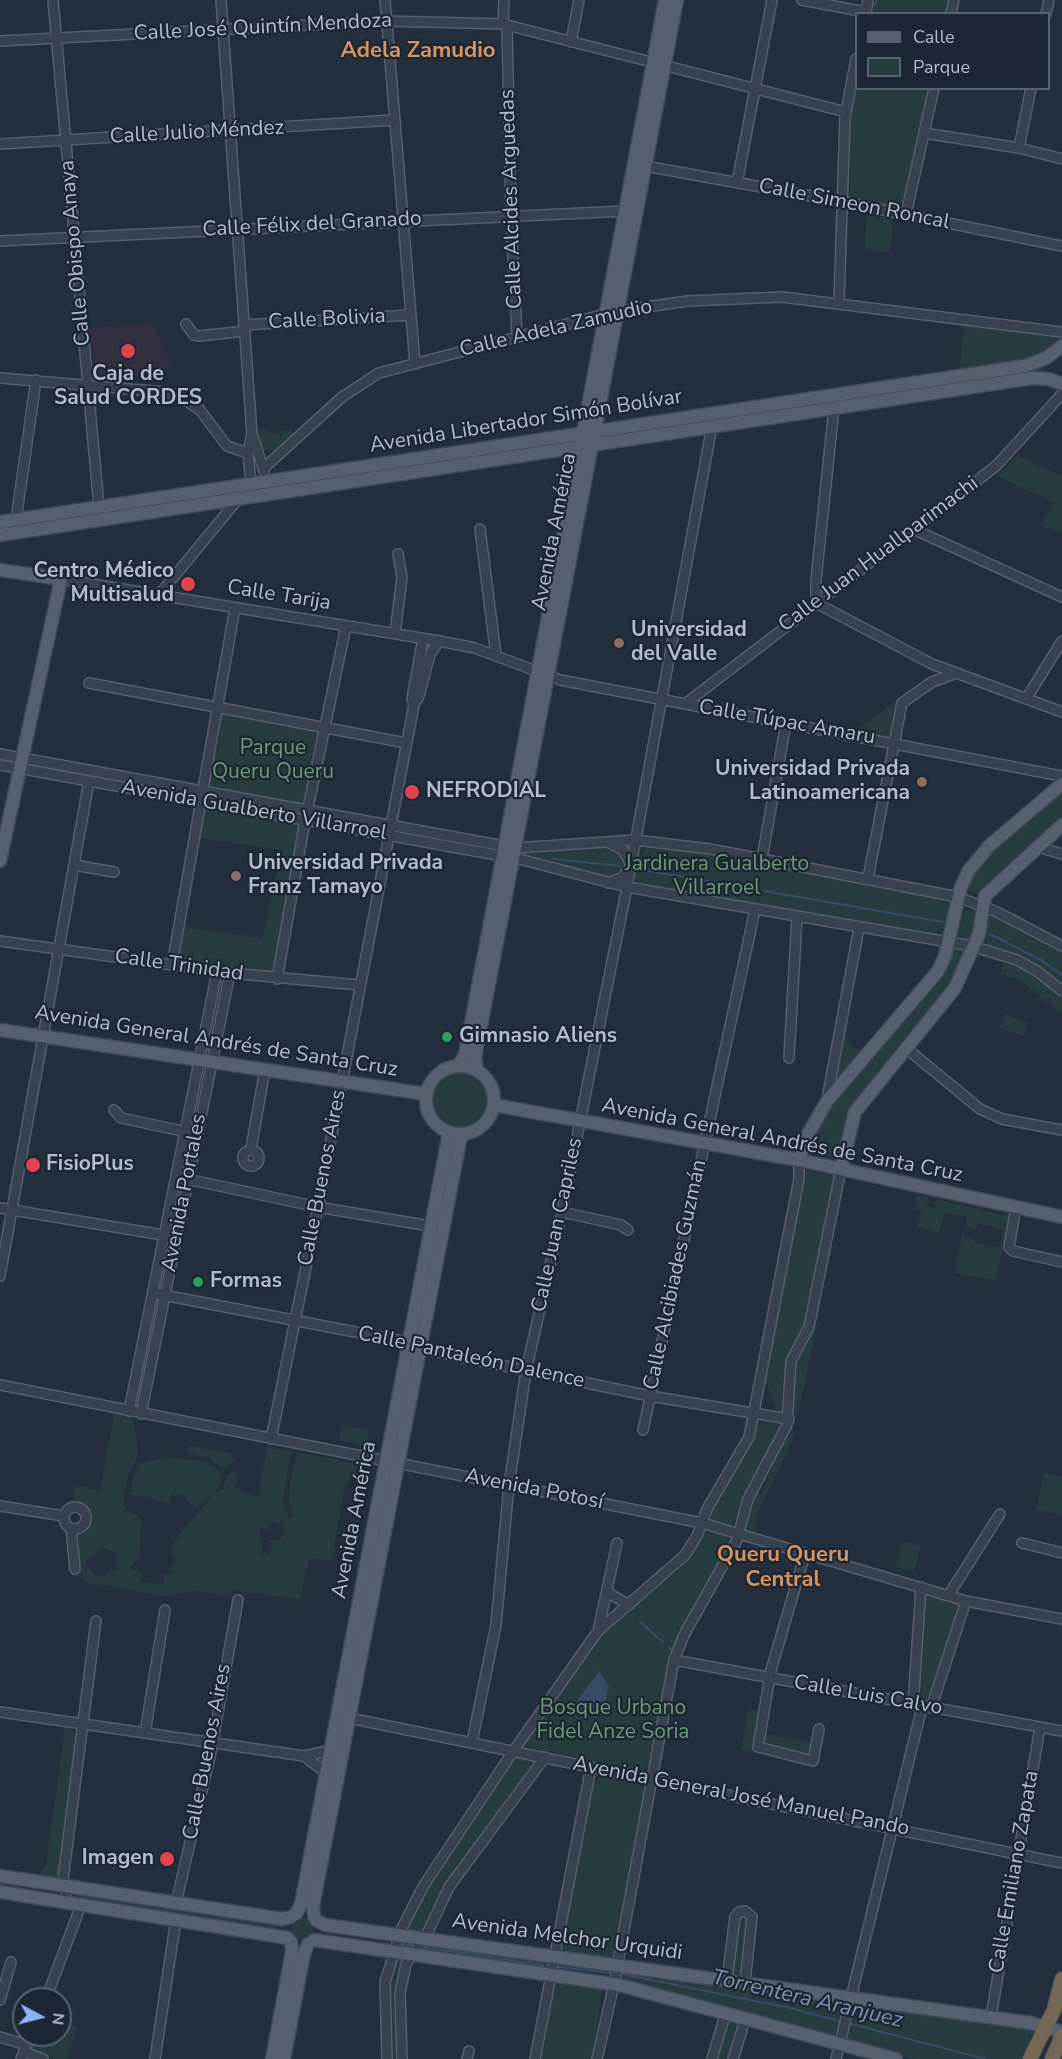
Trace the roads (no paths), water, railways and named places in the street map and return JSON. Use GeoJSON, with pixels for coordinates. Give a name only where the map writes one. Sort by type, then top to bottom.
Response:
{"type":"FeatureCollection","features":[{"type":"Feature","properties":{"kind":"highway"},"geometry":{"type":"LineString","coordinates":[[1030,2059],[1047,2028],[1062,1979]]}},
{"type":"Feature","properties":{"kind":"highway"},"geometry":{"type":"LineString","coordinates":[[1052,2059],[1062,2034]]}},
{"type":"Feature","properties":{"kind":"main road","name":"Avenida América"},"geometry":{"type":"LineString","coordinates":[[458,1066],[465,1055],[508,852],[611,312],[645,166],[665,0]]}},
{"type":"Feature","properties":{"kind":"main road","name":"Avenida América"},"geometry":{"type":"LineString","coordinates":[[589,432],[600,405],[625,211],[658,65],[677,0]]}},
{"type":"Feature","properties":{"kind":"main road"},"geometry":{"type":"LineString","coordinates":[[1058,349],[1050,367],[1059,382]]}},
{"type":"Feature","properties":{"kind":"main road","name":"Avenida Libertador Simón Bolívar"},"geometry":{"type":"LineString","coordinates":[[0,522],[1025,366],[1058,349]]}},
{"type":"Feature","properties":{"kind":"main road","name":"Avenida Libertador Simón Bolívar"},"geometry":{"type":"LineString","coordinates":[[0,535],[1032,378],[1059,382]]}},
{"type":"Feature","properties":{"kind":"main road"},"geometry":{"type":"LineString","coordinates":[[600,405],[608,419],[622,427]]}},
{"type":"Feature","properties":{"kind":"main road","name":"Avenida América"},"geometry":{"type":"LineString","coordinates":[[542,674],[575,474],[586,446]]}},
{"type":"Feature","properties":{"kind":"main road"},"geometry":{"type":"LineString","coordinates":[[551,451],[567,458],[575,474]]}},
{"type":"Feature","properties":{"kind":"main road","name":"Calle Tarija"},"geometry":{"type":"LineString","coordinates":[[0,570],[61,579]]}},
{"type":"Feature","properties":{"kind":"main road"},"geometry":{"type":"LineString","coordinates":[[0,861],[3,834],[21,763],[61,579]]}},
{"type":"Feature","properties":{"kind":"main road"},"geometry":{"type":"LineString","coordinates":[[799,1160],[806,1138],[827,1101],[938,970],[949,941],[958,897],[969,870],[989,846],[1062,784]]}},
{"type":"Feature","properties":{"kind":"main road"},"geometry":{"type":"LineString","coordinates":[[841,1169],[855,1113],[955,988],[981,928],[981,905],[985,896],[1062,825]]}},
{"type":"Feature","properties":{"kind":"main road","name":"Avenida América"},"geometry":{"type":"LineString","coordinates":[[477,1070],[475,1057],[508,852]]}},
{"type":"Feature","properties":{"kind":"main road","name":"Avenida General Andrés de Santa Cruz"},"geometry":{"type":"LineString","coordinates":[[0,1030],[426,1094]]}},
{"type":"Feature","properties":{"kind":"main road"},"geometry":{"type":"LineString","coordinates":[[458,1066],[477,1070],[490,1084],[494,1105],[485,1124],[474,1132],[455,1134],[430,1114],[426,1094],[437,1075],[458,1066]]}},
{"type":"Feature","properties":{"kind":"main road","name":"Avenida General Andrés de Santa Cruz"},"geometry":{"type":"LineString","coordinates":[[494,1105],[799,1160],[1062,1217]]}},
{"type":"Feature","properties":{"kind":"main road","name":"Avenida América"},"geometry":{"type":"LineString","coordinates":[[413,1345],[430,1226],[455,1134]]}},
{"type":"Feature","properties":{"kind":"main road","name":"Avenida América"},"geometry":{"type":"LineString","coordinates":[[315,1919],[313,1906],[413,1345],[455,1134]]}},
{"type":"Feature","properties":{"kind":"main road","name":"Avenida América"},"geometry":{"type":"LineString","coordinates":[[293,1915],[301,1904],[330,1751],[392,1463]]}},
{"type":"Feature","properties":{"kind":"main road"},"geometry":{"type":"LineString","coordinates":[[0,1876],[282,1918],[304,1913],[315,1919],[318,1932],[303,1954],[281,2045],[272,2059]]}},
{"type":"Feature","properties":{"kind":"main road"},"geometry":{"type":"LineString","coordinates":[[0,1892],[176,1919],[290,1940],[299,1945],[311,1942]]}},
{"type":"Feature","properties":{"kind":"main road"},"geometry":{"type":"LineString","coordinates":[[284,2059],[281,2045],[292,1952],[286,1927],[293,1915]]}},
{"type":"Feature","properties":{"kind":"main road","name":"Avenida Melchor Urquidi"},"geometry":{"type":"LineString","coordinates":[[315,1919],[325,1925],[400,1935],[420,1946],[552,1974],[614,1984],[746,2017],[896,2059]]}},
{"type":"Feature","properties":{"kind":"main road","name":"Avenida Melchor Urquidi"},"geometry":{"type":"LineString","coordinates":[[311,1942],[394,1950],[420,1946],[618,1964],[991,2017],[1047,2028],[1062,2034]]}},
{"type":"Feature","properties":{"kind":"street","name":"Calle Obispo Anaya"},"geometry":{"type":"LineString","coordinates":[[53,0],[99,507]]}},
{"type":"Feature","properties":{"kind":"street"},"geometry":{"type":"LineString","coordinates":[[221,0],[252,434],[264,468],[265,482]]}},
{"type":"Feature","properties":{"kind":"street"},"geometry":{"type":"LineString","coordinates":[[385,0],[415,364]]}},
{"type":"Feature","properties":{"kind":"street","name":"Calle Alcides Arguedas"},"geometry":{"type":"LineString","coordinates":[[504,0],[517,337]]}},
{"type":"Feature","properties":{"kind":"street"},"geometry":{"type":"LineString","coordinates":[[571,42],[579,0]]}},
{"type":"Feature","properties":{"kind":"street"},"geometry":{"type":"LineString","coordinates":[[738,183],[772,0]]}},
{"type":"Feature","properties":{"kind":"street"},"geometry":{"type":"LineString","coordinates":[[802,0],[861,12]]}},
{"type":"Feature","properties":{"kind":"street","name":"Calle José Quintín Mendoza"},"geometry":{"type":"LineString","coordinates":[[0,42],[387,21],[505,24],[846,112]]}},
{"type":"Feature","properties":{"kind":"street"},"geometry":{"type":"LineString","coordinates":[[839,302],[846,112],[855,64]]}},
{"type":"Feature","properties":{"kind":"street"},"geometry":{"type":"LineString","coordinates":[[906,214],[934,90]]}},
{"type":"Feature","properties":{"kind":"street"},"geometry":{"type":"LineString","coordinates":[[1019,148],[1031,90]]}},
{"type":"Feature","properties":{"kind":"street","name":"Calle Julio Méndez"},"geometry":{"type":"LineString","coordinates":[[0,144],[394,120]]}},
{"type":"Feature","properties":{"kind":"street"},"geometry":{"type":"LineString","coordinates":[[924,134],[1019,148],[1062,159]]}},
{"type":"Feature","properties":{"kind":"street","name":"Calle Simeon Roncal"},"geometry":{"type":"LineString","coordinates":[[645,166],[844,202],[1062,246]]}},
{"type":"Feature","properties":{"kind":"street","name":"Calle Félix del Granado"},"geometry":{"type":"LineString","coordinates":[[0,241],[625,211]]}},
{"type":"Feature","properties":{"kind":"street","name":"Calle Adela Zamudio"},"geometry":{"type":"LineString","coordinates":[[264,468],[352,389],[379,373],[611,312],[688,301],[751,297],[839,302],[1062,332]]}},
{"type":"Feature","properties":{"kind":"street","name":"Calle Bolivia"},"geometry":{"type":"LineString","coordinates":[[186,324],[194,335],[199,336],[244,328],[410,315]]}},
{"type":"Feature","properties":{"kind":"street"},"geometry":{"type":"LineString","coordinates":[[0,378],[178,395],[200,410],[227,446],[248,453]]}},
{"type":"Feature","properties":{"kind":"street"},"geometry":{"type":"LineString","coordinates":[[16,520],[36,380]]}},
{"type":"Feature","properties":{"kind":"street","name":"Calle Juan Huallparimachi"},"geometry":{"type":"LineString","coordinates":[[685,704],[998,465],[1062,394]]}},
{"type":"Feature","properties":{"kind":"street"},"geometry":{"type":"LineString","coordinates":[[834,408],[816,580],[816,603],[954,674],[1062,712]]}},
{"type":"Feature","properties":{"kind":"street","name":"Calle Juan Capriles"},"geometry":{"type":"LineString","coordinates":[[472,1742],[496,1625],[509,1485],[526,1371],[562,1212],[627,887],[712,426]]}},
{"type":"Feature","properties":{"kind":"street"},"geometry":{"type":"LineString","coordinates":[[251,484],[248,453],[252,434]]}},
{"type":"Feature","properties":{"kind":"street"},"geometry":{"type":"LineString","coordinates":[[158,596],[239,498]]}},
{"type":"Feature","properties":{"kind":"street"},"geometry":{"type":"LineString","coordinates":[[480,529],[496,656]]}},
{"type":"Feature","properties":{"kind":"street"},"geometry":{"type":"LineString","coordinates":[[913,529],[1062,597]]}},
{"type":"Feature","properties":{"kind":"street"},"geometry":{"type":"LineString","coordinates":[[395,634],[402,577],[398,554]]}},
{"type":"Feature","properties":{"kind":"street","name":"Calle Tarija"},"geometry":{"type":"LineString","coordinates":[[61,579],[439,641],[496,656],[542,674]]}},
{"type":"Feature","properties":{"kind":"street"},"geometry":{"type":"LineString","coordinates":[[172,965],[235,608]]}},
{"type":"Feature","properties":{"kind":"street"},"geometry":{"type":"LineString","coordinates":[[277,979],[346,627]]}},
{"type":"Feature","properties":{"kind":"street","name":"Calle Buenos Aires"},"geometry":{"type":"LineString","coordinates":[[414,705],[412,698],[423,639]]}},
{"type":"Feature","properties":{"kind":"street","name":"Calle Buenos Aires"},"geometry":{"type":"LineString","coordinates":[[271,1439],[414,705],[419,696],[430,654],[439,641]]}},
{"type":"Feature","properties":{"kind":"street"},"geometry":{"type":"LineString","coordinates":[[1026,699],[1062,641]]}},
{"type":"Feature","properties":{"kind":"street"},"geometry":{"type":"LineString","coordinates":[[932,664],[932,682]]}},
{"type":"Feature","properties":{"kind":"street","name":"Calle Túpac Amaru"},"geometry":{"type":"LineString","coordinates":[[542,674],[661,700],[1062,776]]}},
{"type":"Feature","properties":{"kind":"street"},"geometry":{"type":"LineString","coordinates":[[868,878],[902,703],[932,682],[954,674]]}},
{"type":"Feature","properties":{"kind":"street"},"geometry":{"type":"LineString","coordinates":[[89,683],[406,743]]}},
{"type":"Feature","properties":{"kind":"street"},"geometry":{"type":"LineString","coordinates":[[762,859],[786,723]]}},
{"type":"Feature","properties":{"kind":"street","name":"Avenida Gualberto Villarroel"},"geometry":{"type":"LineString","coordinates":[[0,754],[21,763],[89,781],[307,821],[388,830]]}},
{"type":"Feature","properties":{"kind":"street","name":"Avenida Gualberto Villarroel"},"geometry":{"type":"LineString","coordinates":[[0,765],[21,763],[309,810],[388,830],[508,852],[605,883],[859,928],[972,945],[1017,960],[1037,971],[1062,991]]}},
{"type":"Feature","properties":{"kind":"street"},"geometry":{"type":"LineString","coordinates":[[0,1276],[89,781]]}},
{"type":"Feature","properties":{"kind":"street","name":"Avenida Gualberto Villarroel"},"geometry":{"type":"LineString","coordinates":[[508,852],[636,840],[710,849],[958,897],[981,905],[1062,946]]}},
{"type":"Feature","properties":{"kind":"street"},"geometry":{"type":"LineString","coordinates":[[605,883],[623,877],[631,865],[623,850],[606,843]]}},
{"type":"Feature","properties":{"kind":"street"},"geometry":{"type":"LineString","coordinates":[[1038,848],[1062,854]]}},
{"type":"Feature","properties":{"kind":"street"},"geometry":{"type":"LineString","coordinates":[[74,865],[114,872]]}},
{"type":"Feature","properties":{"kind":"street","name":"Calle Alcibiades Guzmán"},"geometry":{"type":"LineString","coordinates":[[643,1430],[755,910]]}},
{"type":"Feature","properties":{"kind":"street"},"geometry":{"type":"LineString","coordinates":[[789,1058],[797,917]]}},
{"type":"Feature","properties":{"kind":"street"},"geometry":{"type":"LineString","coordinates":[[827,1101],[859,928]]}},
{"type":"Feature","properties":{"kind":"street","name":"Calle Trinidad"},"geometry":{"type":"LineString","coordinates":[[0,941],[230,974],[359,985]]}},
{"type":"Feature","properties":{"kind":"street","name":"Avenida Portales"},"geometry":{"type":"LineString","coordinates":[[141,1414],[197,1134],[217,972]]}},
{"type":"Feature","properties":{"kind":"street","name":"Avenida Portales"},"geometry":{"type":"LineString","coordinates":[[129,1411],[186,1132],[230,974]]}},
{"type":"Feature","properties":{"kind":"street"},"geometry":{"type":"LineString","coordinates":[[906,1048],[980,1109],[1002,1119],[1062,1130]]}},
{"type":"Feature","properties":{"kind":"street"},"geometry":{"type":"LineString","coordinates":[[251,1149],[265,1069]]}},
{"type":"Feature","properties":{"kind":"street"},"geometry":{"type":"LineString","coordinates":[[114,1110],[121,1118],[197,1134]]}},
{"type":"Feature","properties":{"kind":"street"},"geometry":{"type":"LineString","coordinates":[[387,2059],[385,1982],[400,1935],[424,1885],[514,1750],[598,1631],[676,1565],[697,1536],[707,1509],[749,1437],[799,1179],[799,1160]]}},
{"type":"Feature","properties":{"kind":"street"},"geometry":{"type":"LineString","coordinates":[[597,2059],[618,1964],[674,1660],[684,1635],[739,1534],[748,1499],[789,1419],[791,1361],[809,1327],[841,1169]]}},
{"type":"Feature","properties":{"kind":"street"},"geometry":{"type":"LineString","coordinates":[[177,1177],[318,1207],[430,1226]]}},
{"type":"Feature","properties":{"kind":"street"},"geometry":{"type":"LineString","coordinates":[[1016,1207],[1009,1247],[1013,1251],[1062,1262]]}},
{"type":"Feature","properties":{"kind":"street"},"geometry":{"type":"LineString","coordinates":[[0,1208],[176,1238]]}},
{"type":"Feature","properties":{"kind":"street"},"geometry":{"type":"LineString","coordinates":[[562,1212],[621,1225],[628,1230]]}},
{"type":"Feature","properties":{"kind":"street","name":"Calle Pantaleón Dalence"},"geometry":{"type":"LineString","coordinates":[[153,1293],[296,1320],[650,1396],[789,1419]]}},
{"type":"Feature","properties":{"kind":"street","name":"Avenida Potosí"},"geometry":{"type":"LineString","coordinates":[[0,1385],[702,1523],[966,1601],[1062,1619]]}},
{"type":"Feature","properties":{"kind":"street"},"geometry":{"type":"LineString","coordinates":[[0,1506],[64,1516]]}},
{"type":"Feature","properties":{"kind":"street"},"geometry":{"type":"LineString","coordinates":[[64,1516],[73,1507],[80,1508],[86,1513],[84,1526],[71,1528]]}},
{"type":"Feature","properties":{"kind":"street"},"geometry":{"type":"LineString","coordinates":[[948,1596],[1000,1514]]}},
{"type":"Feature","properties":{"kind":"street"},"geometry":{"type":"LineString","coordinates":[[64,1516],[66,1524],[71,1528],[75,1569]]}},
{"type":"Feature","properties":{"kind":"street"},"geometry":{"type":"LineString","coordinates":[[598,1631],[617,1543]]}},
{"type":"Feature","properties":{"kind":"street"},"geometry":{"type":"LineString","coordinates":[[1022,1544],[1062,1553]]}},
{"type":"Feature","properties":{"kind":"street"},"geometry":{"type":"LineString","coordinates":[[805,1554],[770,1678],[758,1747],[813,1761],[819,1729]]}},
{"type":"Feature","properties":{"kind":"street"},"geometry":{"type":"LineString","coordinates":[[921,1587],[922,1706]]}},
{"type":"Feature","properties":{"kind":"street"},"geometry":{"type":"LineString","coordinates":[[607,1592],[629,1605]]}},
{"type":"Feature","properties":{"kind":"street","name":"Calle Buenos Aires"},"geometry":{"type":"LineString","coordinates":[[176,1903],[212,1743],[238,1600]]}},
{"type":"Feature","properties":{"kind":"street"},"geometry":{"type":"LineString","coordinates":[[836,2059],[922,1706],[966,1601]]}},
{"type":"Feature","properties":{"kind":"street"},"geometry":{"type":"LineString","coordinates":[[145,1733],[165,1610]]}},
{"type":"Feature","properties":{"kind":"street"},"geometry":{"type":"LineString","coordinates":[[65,1902],[67,1886],[63,1879],[96,1621]]}},
{"type":"Feature","properties":{"kind":"street","name":"Calle Luis Calvo"},"geometry":{"type":"LineString","coordinates":[[674,1660],[1062,1731]]}},
{"type":"Feature","properties":{"kind":"street"},"geometry":{"type":"LineString","coordinates":[[0,1712],[304,1756],[330,1751],[343,1745]]}},
{"type":"Feature","properties":{"kind":"street","name":"Avenida General José Manuel Pando"},"geometry":{"type":"LineString","coordinates":[[348,1718],[1062,1863]]}},
{"type":"Feature","properties":{"kind":"street","name":"Calle Emiliano Zapata"},"geometry":{"type":"LineString","coordinates":[[991,2017],[1040,1727]]}},
{"type":"Feature","properties":{"kind":"street"},"geometry":{"type":"LineString","coordinates":[[304,1756],[326,1773]]}},
{"type":"Feature","properties":{"kind":"street"},"geometry":{"type":"LineString","coordinates":[[402,2059],[401,1981],[406,1964],[420,1946],[449,1887],[545,1757]]}},
{"type":"Feature","properties":{"kind":"street"},"geometry":{"type":"LineString","coordinates":[[536,2059],[591,1767]]}},
{"type":"Feature","properties":{"kind":"street"},"geometry":{"type":"LineString","coordinates":[[50,1987],[81,1905]]}},
{"type":"Feature","properties":{"kind":"street"},"geometry":{"type":"LineString","coordinates":[[727,1980],[735,1917],[739,1912],[745,1911],[752,1917],[745,1982]]}},
{"type":"Feature","properties":{"kind":"street"},"geometry":{"type":"LineString","coordinates":[[155,2059],[176,1919]]}},
{"type":"Feature","properties":{"kind":"street"},"geometry":{"type":"LineString","coordinates":[[0,2000],[11,1962]]}},
{"type":"Feature","properties":{"kind":"street"},"geometry":{"type":"LineString","coordinates":[[712,2059],[726,2012]]}},
{"type":"Feature","properties":{"kind":"street"},"geometry":{"type":"LineString","coordinates":[[733,2059],[746,2017]]}},
{"type":"Feature","properties":{"kind":"street"},"geometry":{"type":"LineString","coordinates":[[0,2037],[24,2052],[43,2059]]}},
{"type":"Feature","properties":{"kind":"water"},"geometry":{"type":"Polygon","coordinates":[[[599,1671],[609,1687],[605,1701],[594,1710],[580,1710],[573,1707],[599,1671]]]}},
{"type":"Feature","properties":{"kind":"waterway"},"geometry":{"type":"LineString","coordinates":[[875,5],[876,0]]}},
{"type":"Feature","properties":{"kind":"waterway"},"geometry":{"type":"LineString","coordinates":[[0,760],[12,762]]}},
{"type":"Feature","properties":{"kind":"waterway"},"geometry":{"type":"LineString","coordinates":[[30,765],[191,795]]}},
{"type":"Feature","properties":{"kind":"waterway"},"geometry":{"type":"LineString","coordinates":[[208,798],[302,814]]}},
{"type":"Feature","properties":{"kind":"waterway"},"geometry":{"type":"LineString","coordinates":[[313,817],[379,829]]}},
{"type":"Feature","properties":{"kind":"waterway"},"geometry":{"type":"LineString","coordinates":[[396,832],[486,848]]}},
{"type":"Feature","properties":{"kind":"waterway"},"geometry":{"type":"LineString","coordinates":[[553,859],[621,866]]}},
{"type":"Feature","properties":{"kind":"waterway"},"geometry":{"type":"LineString","coordinates":[[637,869],[943,922]]}},
{"type":"Feature","properties":{"kind":"waterway"},"geometry":{"type":"LineString","coordinates":[[990,934],[1041,960],[1062,975]]}},
{"type":"Feature","properties":{"kind":"waterway"},"geometry":{"type":"LineString","coordinates":[[640,1622],[663,1642]]}},
{"type":"Feature","properties":{"kind":"waterway","name":"Torrentera Aranjuez"},"geometry":{"type":"LineString","coordinates":[[403,1944],[416,1946]]}},
{"type":"Feature","properties":{"kind":"waterway","name":"Torrentera Aranjuez"},"geometry":{"type":"LineString","coordinates":[[422,1947],[543,1965]]}},
{"type":"Feature","properties":{"kind":"waterway","name":"Torrentera Aranjuez"},"geometry":{"type":"LineString","coordinates":[[559,1967],[609,1973]]}},
{"type":"Feature","properties":{"kind":"waterway","name":"Torrentera Aranjuez"},"geometry":{"type":"LineString","coordinates":[[622,1974],[790,2008],[843,2022]]}},
{"type":"Feature","properties":{"kind":"waterway","name":"Torrentera Aranjuez"},"geometry":{"type":"LineString","coordinates":[[848,2023],[985,2059]]}},
{"type":"Feature","properties":{"kind":"place","name":"Caja de Salud CORDES"},"geometry":{"type":"Point","coordinates":[128,351]}},
{"type":"Feature","properties":{"kind":"place","name":"Centro Médico Multisalud"},"geometry":{"type":"Point","coordinates":[188,584]}},
{"type":"Feature","properties":{"kind":"place","name":"Universidad del Valle"},"geometry":{"type":"Point","coordinates":[619,643]}},
{"type":"Feature","properties":{"kind":"place","name":"Universidad Privada Latinoamericana"},"geometry":{"type":"Point","coordinates":[922,782]}},
{"type":"Feature","properties":{"kind":"place","name":"NEFRODIAL"},"geometry":{"type":"Point","coordinates":[412,792]}},
{"type":"Feature","properties":{"kind":"place","name":"Universidad Privada Franz Tamayo"},"geometry":{"type":"Point","coordinates":[236,876]}},
{"type":"Feature","properties":{"kind":"place","name":"Gimnasio Aliens"},"geometry":{"type":"Point","coordinates":[447,1037]}},
{"type":"Feature","properties":{"kind":"place","name":"FisioPlus"},"geometry":{"type":"Point","coordinates":[33,1165]}},
{"type":"Feature","properties":{"kind":"place","name":"Formas"},"geometry":{"type":"Point","coordinates":[198,1282]}},
{"type":"Feature","properties":{"kind":"place","name":"Imagen"},"geometry":{"type":"Point","coordinates":[167,1859]}},
{"type":"Feature","properties":{"kind":"district","name":"Adela Zamudio"},"geometry":{"type":"Point","coordinates":[418,52]}},
{"type":"Feature","properties":{"kind":"district","name":"Queru Queru Central"},"geometry":{"type":"Point","coordinates":[783,1568]}},
{"type":"Feature","properties":{"kind":"park label","name":"Parque Queru Queru"},"geometry":{"type":"Point","coordinates":[273,761]}},
{"type":"Feature","properties":{"kind":"park label","name":"Jardinera Gualberto Villarroel"},"geometry":{"type":"Point","coordinates":[717,877]}},
{"type":"Feature","properties":{"kind":"park label","name":"Bosque Urbano Fidel Anze Soria"},"geometry":{"type":"Point","coordinates":[613,1721]}}]}
